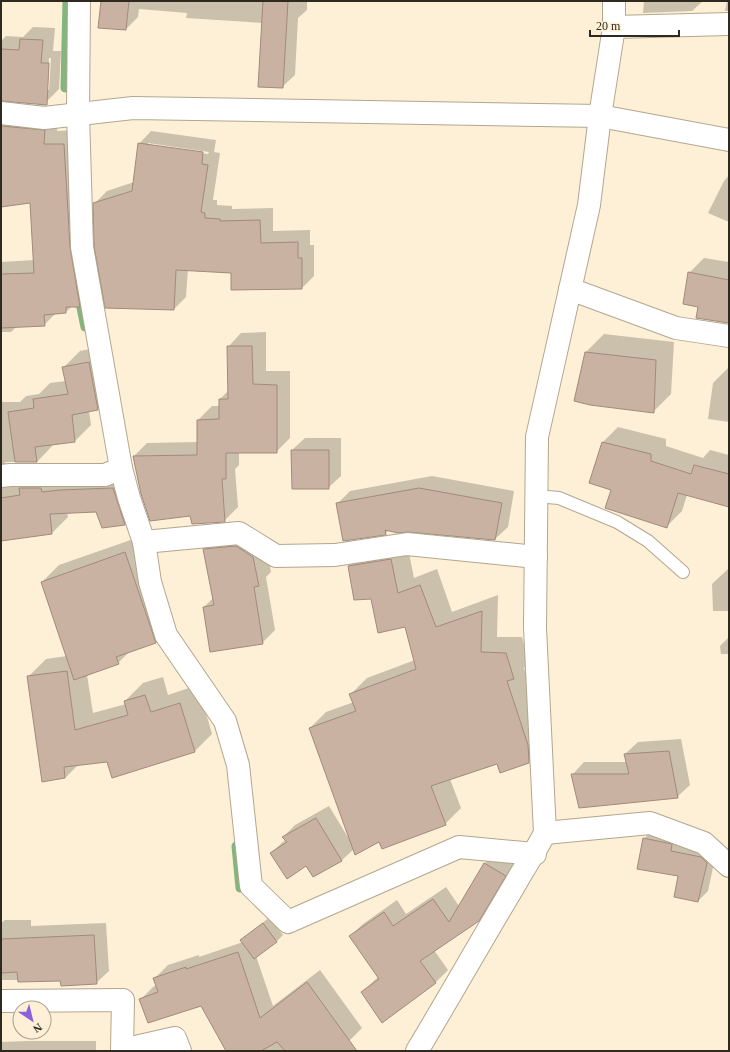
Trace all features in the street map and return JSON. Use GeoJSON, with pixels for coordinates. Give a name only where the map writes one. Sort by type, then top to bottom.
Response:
{"type":"FeatureCollection","features":[{"type":"Feature","properties":{"kind":"street"},"geometry":{"type":"LineString","coordinates":[[79,1],[78,114],[82,247],[121,468],[129,498],[144,542],[150,582],[166,635],[225,721],[238,765],[251,886],[288,922],[459,847],[535,854]]}},
{"type":"Feature","properties":{"kind":"street"},"geometry":{"type":"LineString","coordinates":[[417,1051],[481,944],[514,885],[535,854],[545,833],[535,628],[537,437],[588,205],[614,28],[614,1]]}},
{"type":"Feature","properties":{"kind":"street"},"geometry":{"type":"LineString","coordinates":[[614,28],[729,24]]}},
{"type":"Feature","properties":{"kind":"street"},"geometry":{"type":"LineString","coordinates":[[1,113],[44,118],[133,108],[600,116],[729,140]]}},
{"type":"Feature","properties":{"kind":"street"},"geometry":{"type":"LineString","coordinates":[[570,288],[676,328],[729,336]]}},
{"type":"Feature","properties":{"kind":"street"},"geometry":{"type":"LineString","coordinates":[[1,476],[105,475],[121,468]]}},
{"type":"Feature","properties":{"kind":"street"},"geometry":{"type":"LineString","coordinates":[[144,542],[240,533],[276,556],[335,555],[407,544],[536,557]]}},
{"type":"Feature","properties":{"kind":"street"},"geometry":{"type":"LineString","coordinates":[[545,833],[650,823],[704,843],[729,866]]}},
{"type":"Feature","properties":{"kind":"street"},"geometry":{"type":"LineString","coordinates":[[1,1001],[123,1000],[122,1050],[175,1038],[180,1051]]}},
{"type":"Feature","properties":{"kind":"lane"},"geometry":{"type":"LineString","coordinates":[[536,496],[559,498],[617,522],[648,541],[683,572]]}},
{"type":"Feature","properties":{"kind":"building"},"geometry":{"type":"Polygon","coordinates":[[[101,1],[129,1],[126,30],[98,28],[101,1]]]}},
{"type":"Feature","properties":{"kind":"building"},"geometry":{"type":"Polygon","coordinates":[[[263,1],[288,1],[283,88],[258,87],[263,1]]]}},
{"type":"Feature","properties":{"kind":"building"},"geometry":{"type":"Polygon","coordinates":[[[20,39],[43,40],[41,63],[49,63],[47,105],[1,101],[1,49],[19,50],[20,39]]]}},
{"type":"Feature","properties":{"kind":"building"},"geometry":{"type":"Polygon","coordinates":[[[1,126],[45,130],[44,144],[64,144],[70,247],[80,307],[66,307],[66,313],[44,315],[45,326],[1,328],[1,274],[34,273],[30,203],[1,207],[1,126]]]}},
{"type":"Feature","properties":{"kind":"building"},"geometry":{"type":"Polygon","coordinates":[[[138,143],[203,152],[202,164],[208,165],[201,212],[205,213],[205,218],[220,219],[220,221],[260,220],[261,243],[298,242],[298,258],[302,258],[302,289],[231,290],[231,273],[176,270],[174,310],[105,308],[94,246],[93,203],[132,191],[138,143]]]}},
{"type":"Feature","properties":{"kind":"building"},"geometry":{"type":"Polygon","coordinates":[[[688,272],[729,280],[729,323],[696,318],[698,307],[683,304],[688,272]]]}},
{"type":"Feature","properties":{"kind":"building"},"geometry":{"type":"Polygon","coordinates":[[[227,346],[252,346],[253,384],[277,385],[277,453],[226,453],[226,479],[222,479],[225,522],[192,524],[190,516],[150,521],[141,494],[133,456],[197,455],[197,420],[219,419],[219,399],[228,399],[227,346]]]}},
{"type":"Feature","properties":{"kind":"building"},"geometry":{"type":"Polygon","coordinates":[[[585,352],[656,360],[654,413],[590,405],[574,401],[585,352]]]}},
{"type":"Feature","properties":{"kind":"building"},"geometry":{"type":"Polygon","coordinates":[[[89,362],[98,410],[72,415],[75,442],[35,447],[37,462],[15,462],[8,412],[34,408],[33,399],[68,394],[62,367],[89,362]]]}},
{"type":"Feature","properties":{"kind":"building"},"geometry":{"type":"Polygon","coordinates":[[[602,442],[651,454],[651,461],[691,474],[694,465],[729,474],[729,507],[678,493],[667,528],[605,508],[611,490],[589,483],[602,442]]]}},
{"type":"Feature","properties":{"kind":"building"},"geometry":{"type":"Polygon","coordinates":[[[291,450],[329,450],[329,489],[292,489],[291,450]]]}},
{"type":"Feature","properties":{"kind":"building"},"geometry":{"type":"Polygon","coordinates":[[[19,488],[41,488],[42,492],[113,488],[125,525],[102,528],[96,512],[50,514],[52,534],[1,541],[1,498],[20,495],[19,488]]]}},
{"type":"Feature","properties":{"kind":"building"},"geometry":{"type":"Polygon","coordinates":[[[419,488],[502,503],[495,540],[408,532],[398,533],[385,530],[386,535],[343,541],[336,503],[419,488]]]}},
{"type":"Feature","properties":{"kind":"building"},"geometry":{"type":"Polygon","coordinates":[[[236,546],[253,557],[259,586],[254,587],[263,644],[210,652],[203,607],[214,605],[203,549],[236,546]]]}},
{"type":"Feature","properties":{"kind":"building"},"geometry":{"type":"Polygon","coordinates":[[[125,552],[156,643],[116,657],[119,664],[74,680],[41,582],[125,552]]]}},
{"type":"Feature","properties":{"kind":"building"},"geometry":{"type":"Polygon","coordinates":[[[391,559],[398,593],[420,585],[436,627],[482,611],[481,652],[506,653],[514,679],[507,681],[528,745],[529,763],[500,773],[497,764],[431,786],[446,825],[382,849],[379,842],[355,855],[309,728],[356,711],[349,694],[416,669],[405,627],[378,633],[371,599],[354,600],[348,566],[391,559]]]}},
{"type":"Feature","properties":{"kind":"building"},"geometry":{"type":"Polygon","coordinates":[[[67,671],[75,730],[128,715],[124,701],[145,695],[151,712],[180,703],[195,752],[112,778],[107,762],[64,767],[65,778],[42,782],[27,676],[67,671]]]}},
{"type":"Feature","properties":{"kind":"building"},"geometry":{"type":"Polygon","coordinates":[[[669,751],[678,798],[579,808],[571,774],[629,774],[624,754],[669,751]]]}},
{"type":"Feature","properties":{"kind":"building"},"geometry":{"type":"Polygon","coordinates":[[[316,818],[342,861],[313,877],[306,866],[287,879],[270,853],[287,842],[282,837],[316,818]]]}},
{"type":"Feature","properties":{"kind":"building"},"geometry":{"type":"Polygon","coordinates":[[[643,838],[672,844],[671,851],[701,857],[707,863],[698,902],[674,897],[678,876],[637,869],[643,838]]]}},
{"type":"Feature","properties":{"kind":"building"},"geometry":{"type":"Polygon","coordinates":[[[484,863],[506,876],[479,921],[420,961],[436,983],[382,1023],[361,992],[379,979],[349,936],[384,912],[393,926],[433,899],[449,922],[484,863]]]}},
{"type":"Feature","properties":{"kind":"building"},"geometry":{"type":"Polygon","coordinates":[[[263,923],[277,942],[254,959],[240,940],[263,923]]]}},
{"type":"Feature","properties":{"kind":"building"},"geometry":{"type":"Polygon","coordinates":[[[94,935],[97,984],[61,986],[60,981],[18,982],[17,972],[1,973],[1,939],[94,935]]]}},
{"type":"Feature","properties":{"kind":"building"},"geometry":{"type":"Polygon","coordinates":[[[238,952],[260,1018],[307,982],[357,1051],[285,1051],[277,1042],[261,1051],[226,1051],[201,1006],[148,1023],[139,999],[158,992],[153,978],[238,952]]]}},
{"type":"Feature","properties":{"kind":"waterway"},"geometry":{"type":"LineString","coordinates":[[65,88],[67,1]]}},
{"type":"Feature","properties":{"kind":"waterway"},"geometry":{"type":"LineString","coordinates":[[74,257],[75,279],[85,327]]}},
{"type":"Feature","properties":{"kind":"waterway"},"geometry":{"type":"LineString","coordinates":[[236,846],[240,888]]}}]}
